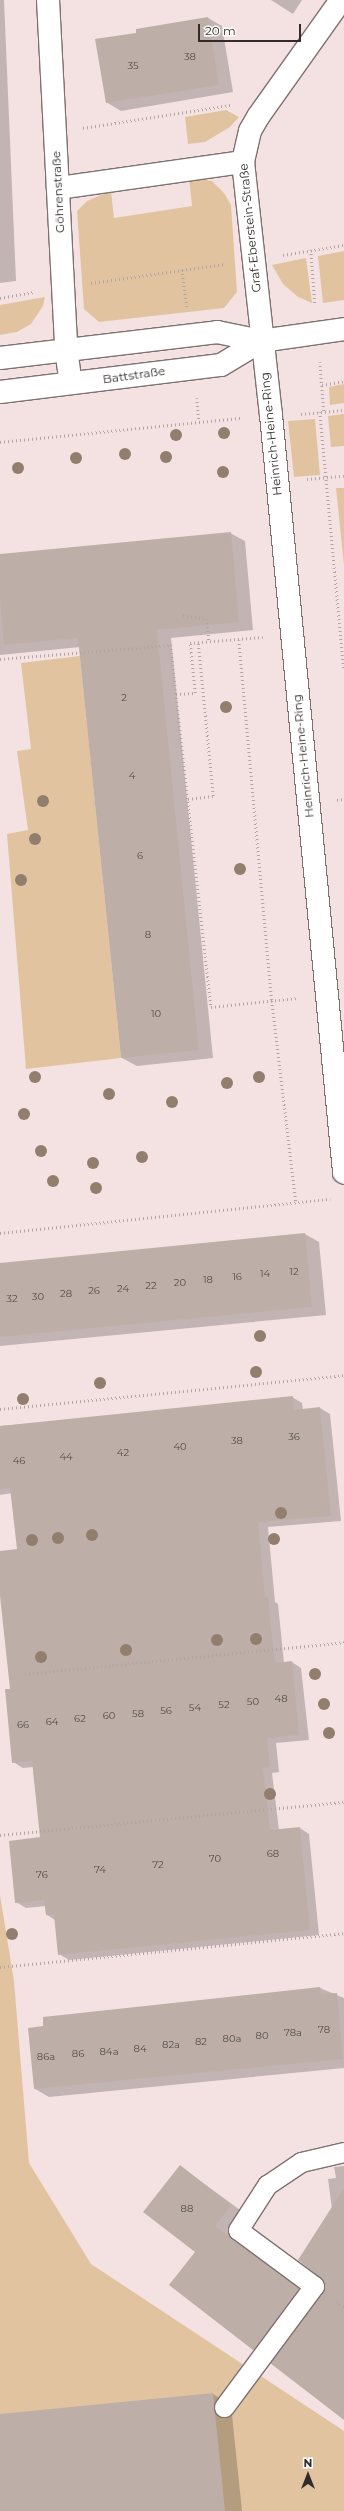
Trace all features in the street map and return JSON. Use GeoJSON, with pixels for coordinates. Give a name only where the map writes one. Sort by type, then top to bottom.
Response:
{"type":"FeatureCollection","features":[{"type":"Feature","properties":{"kind":"street","name":"Göhrenstraße"},"geometry":{"type":"LineString","coordinates":[[48,0],[62,287],[66,349],[71,383]]}},
{"type":"Feature","properties":{"kind":"street","name":"Graf-Eberstein-Straße"},"geometry":{"type":"LineString","coordinates":[[261,340],[243,162],[250,131],[258,117],[341,0]]}},
{"type":"Feature","properties":{"kind":"street"},"geometry":{"type":"LineString","coordinates":[[58,188],[243,162]]}},
{"type":"Feature","properties":{"kind":"street","name":"Battstraße"},"geometry":{"type":"LineString","coordinates":[[0,358],[217,332],[261,340],[344,329]]}},
{"type":"Feature","properties":{"kind":"street","name":"Battstraße"},"geometry":{"type":"LineString","coordinates":[[0,392],[221,365],[261,340]]}},
{"type":"Feature","properties":{"kind":"street","name":"Heinrich-Heine-Ring"},"geometry":{"type":"LineString","coordinates":[[261,340],[271,415],[341,1111],[344,1172]]}},
{"type":"Feature","properties":{"kind":"lane"},"geometry":{"type":"LineString","coordinates":[[224,2407],[314,2286],[238,2230],[267,2185],[301,2162],[344,2152]]}},
{"type":"Feature","properties":{"kind":"path"},"geometry":{"type":"LineString","coordinates":[[55,132],[231,105],[258,117]]}},
{"type":"Feature","properties":{"kind":"path"},"geometry":{"type":"LineString","coordinates":[[0,298],[62,287],[344,245]]}},
{"type":"Feature","properties":{"kind":"path"},"geometry":{"type":"LineString","coordinates":[[322,385],[344,381]]}},
{"type":"Feature","properties":{"kind":"path"},"geometry":{"type":"LineString","coordinates":[[0,442],[271,415],[344,410]]}},
{"type":"Feature","properties":{"kind":"path"},"geometry":{"type":"LineString","coordinates":[[320,412],[344,670]]}},
{"type":"Feature","properties":{"kind":"path"},"geometry":{"type":"LineString","coordinates":[[326,478],[344,476]]}},
{"type":"Feature","properties":{"kind":"path"},"geometry":{"type":"LineString","coordinates":[[183,615],[207,619],[209,642]]}},
{"type":"Feature","properties":{"kind":"path"},"geometry":{"type":"LineString","coordinates":[[176,694],[195,693],[190,643],[239,640],[272,1002],[296,1202]]}},
{"type":"Feature","properties":{"kind":"path"},"geometry":{"type":"LineString","coordinates":[[188,799],[213,796],[198,643]]}},
{"type":"Feature","properties":{"kind":"path"},"geometry":{"type":"LineString","coordinates":[[0,659],[171,645],[211,1007],[272,1002]]}},
{"type":"Feature","properties":{"kind":"path"},"geometry":{"type":"LineString","coordinates":[[0,1233],[337,1198]]}},
{"type":"Feature","properties":{"kind":"path"},"geometry":{"type":"LineString","coordinates":[[0,1409],[344,1375]]}},
{"type":"Feature","properties":{"kind":"path"},"geometry":{"type":"LineString","coordinates":[[25,1674],[344,1642]]}},
{"type":"Feature","properties":{"kind":"path"},"geometry":{"type":"LineString","coordinates":[[0,1835],[344,1802]]}},
{"type":"Feature","properties":{"kind":"path"},"geometry":{"type":"LineString","coordinates":[[0,1967],[344,1933]]}},
{"type":"Feature","properties":{"kind":"shaded area"},"geometry":{"type":"Polygon","coordinates":[[[226,110],[239,117],[230,127],[205,142],[188,144],[185,117],[226,110]]]}},
{"type":"Feature","properties":{"kind":"shaded area"},"geometry":{"type":"Polygon","coordinates":[[[189,177],[212,181],[224,193],[231,205],[237,292],[224,308],[99,322],[84,309],[77,211],[87,201],[111,191],[114,218],[192,206],[189,177]]]}},
{"type":"Feature","properties":{"kind":"shaded area"},"geometry":{"type":"Polygon","coordinates":[[[344,251],[344,300],[323,303],[318,256],[344,251]]]}},
{"type":"Feature","properties":{"kind":"shaded area"},"geometry":{"type":"Polygon","coordinates":[[[306,258],[312,303],[298,297],[283,284],[272,265],[306,258]]]}},
{"type":"Feature","properties":{"kind":"shaded area"},"geometry":{"type":"Polygon","coordinates":[[[45,297],[43,306],[31,324],[17,332],[0,335],[0,305],[45,297]]]}},
{"type":"Feature","properties":{"kind":"shaded area"},"geometry":{"type":"Polygon","coordinates":[[[344,384],[344,403],[330,405],[329,387],[344,384]]]}},
{"type":"Feature","properties":{"kind":"shaded area"},"geometry":{"type":"Polygon","coordinates":[[[344,414],[344,446],[331,447],[328,416],[344,414]]]}},
{"type":"Feature","properties":{"kind":"shaded area"},"geometry":{"type":"Polygon","coordinates":[[[315,419],[320,475],[294,477],[288,421],[315,419]]]}},
{"type":"Feature","properties":{"kind":"shaded area"},"geometry":{"type":"Polygon","coordinates":[[[336,488],[344,488],[344,565],[336,488]]]}},
{"type":"Feature","properties":{"kind":"shaded area"},"geometry":{"type":"Polygon","coordinates":[[[80,656],[121,1058],[26,1069],[7,834],[28,830],[17,751],[31,749],[21,663],[80,656]]]}},
{"type":"Feature","properties":{"kind":"shaded area"},"geometry":{"type":"Polygon","coordinates":[[[0,1895],[14,1981],[29,2163],[91,2264],[344,2431],[344,2511],[0,2511],[0,1895]]]}},
{"type":"Feature","properties":{"kind":"building"},"geometry":{"type":"Polygon","coordinates":[[[208,17],[219,85],[106,103],[95,39],[136,33],[136,29],[208,17]]]}},
{"type":"Feature","properties":{"kind":"building"},"geometry":{"type":"Polygon","coordinates":[[[231,532],[239,622],[157,630],[199,1050],[121,1058],[78,638],[4,645],[0,599],[0,554],[231,532]]]}},
{"type":"Feature","properties":{"kind":"building"},"geometry":{"type":"Polygon","coordinates":[[[305,1233],[312,1307],[0,1337],[0,1263],[305,1233]]]}},
{"type":"Feature","properties":{"kind":"building"},"geometry":{"type":"Polygon","coordinates":[[[293,1396],[294,1410],[320,1407],[331,1516],[258,1522],[265,1598],[268,1597],[275,1663],[292,1661],[299,1735],[267,1738],[270,1767],[263,1768],[270,1830],[300,1827],[310,1930],[58,1955],[54,1915],[46,1915],[44,1900],[15,1903],[9,1841],[40,1837],[32,1761],[12,1763],[5,1689],[10,1689],[0,1596],[0,1551],[17,1549],[10,1488],[0,1489],[0,1426],[293,1396]]]}},
{"type":"Feature","properties":{"kind":"building"},"geometry":{"type":"Polygon","coordinates":[[[320,1987],[321,1994],[337,1993],[343,2059],[34,2089],[28,2028],[43,2026],[43,2017],[320,1987]]]}},
{"type":"Feature","properties":{"kind":"building"},"geometry":{"type":"Polygon","coordinates":[[[180,2165],[231,2205],[215,2226],[299,2288],[253,2350],[169,2285],[195,2252],[143,2212],[180,2165]]]}},
{"type":"Feature","properties":{"kind":"building"},"geometry":{"type":"Polygon","coordinates":[[[344,2188],[344,2420],[270,2363],[323,2292],[324,2281],[298,2260],[344,2188]]]}},
{"type":"Feature","properties":{"kind":"building"},"geometry":{"type":"Polygon","coordinates":[[[213,2393],[225,2511],[0,2511],[0,2414],[213,2393]]]}}]}
